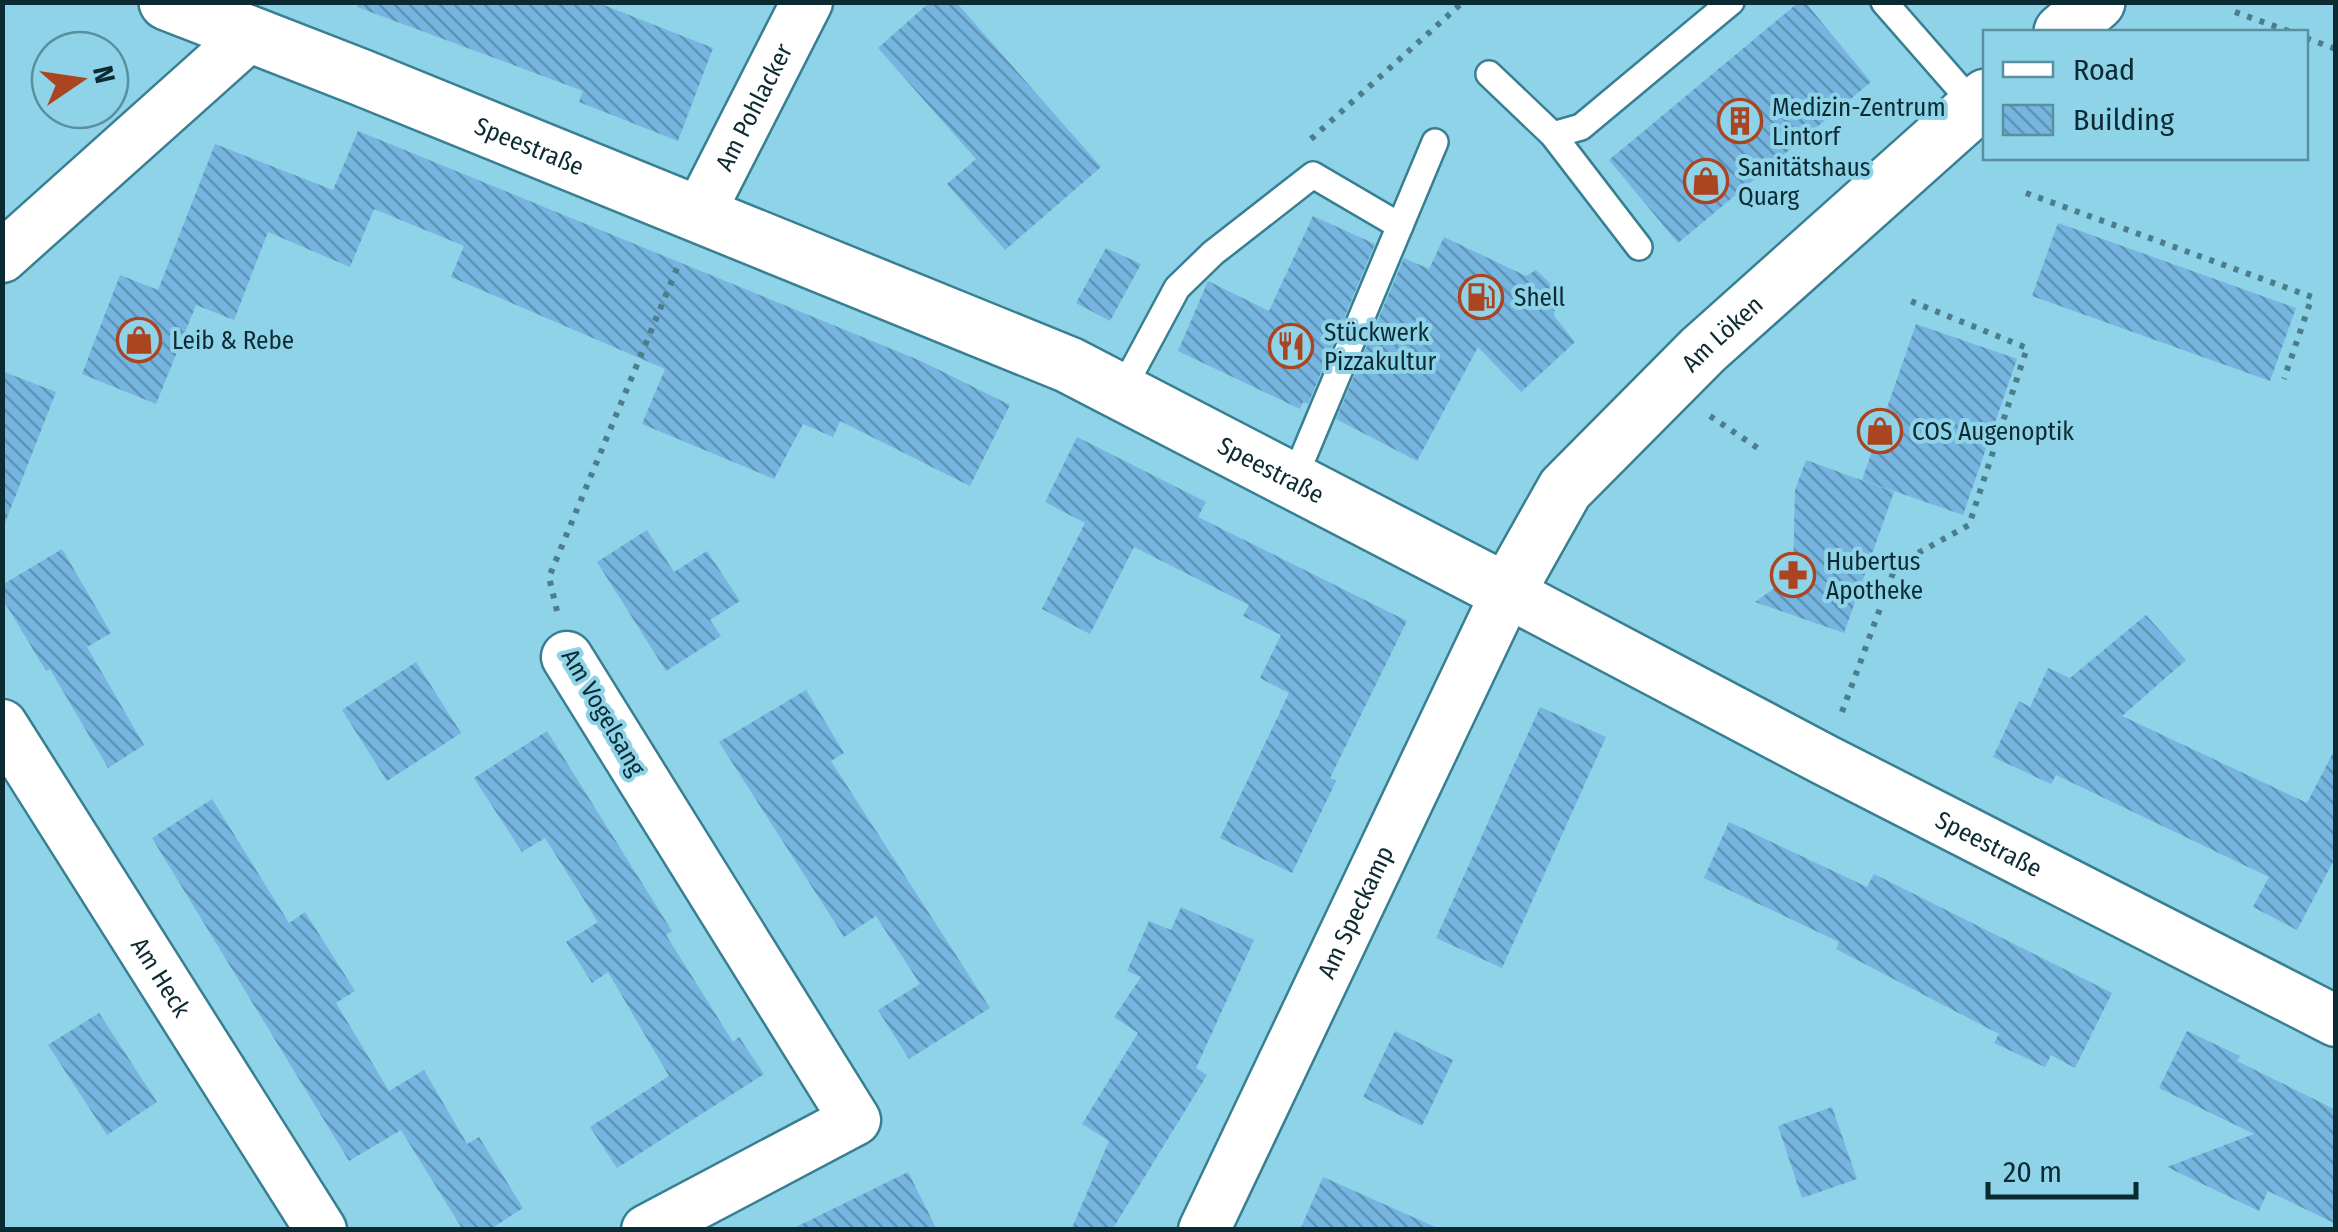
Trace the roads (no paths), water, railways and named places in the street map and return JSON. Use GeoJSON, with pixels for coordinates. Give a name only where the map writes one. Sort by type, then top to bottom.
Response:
{"type":"FeatureCollection","features":[{"type":"Feature","properties":{"kind":"street","name":"Speestraße"},"geometry":{"type":"LineString","coordinates":[[167,2],[1018,343],[1121,392],[1825,760],[2336,1021]]}},
{"type":"Feature","properties":{"kind":"street","name":"Am Pohlacker"},"geometry":{"type":"LineString","coordinates":[[699,214],[807,2]]}},
{"type":"Feature","properties":{"kind":"street"},"geometry":{"type":"LineString","coordinates":[[2064,30],[2097,2]]}},
{"type":"Feature","properties":{"kind":"street"},"geometry":{"type":"LineString","coordinates":[[2,257],[250,34]]}},
{"type":"Feature","properties":{"kind":"street","name":"Am Löken"},"geometry":{"type":"LineString","coordinates":[[1507,592],[1565,489],[1703,350],[1980,101]]}},
{"type":"Feature","properties":{"kind":"street","name":"Am Speckamp"},"geometry":{"type":"LineString","coordinates":[[1204,1230],[1507,592]]}},
{"type":"Feature","properties":{"kind":"street","name":"Am Vogelsang"},"geometry":{"type":"LineString","coordinates":[[567,656],[855,1120],[647,1230]]}},
{"type":"Feature","properties":{"kind":"street","name":"Am Heck"},"geometry":{"type":"LineString","coordinates":[[2,724],[321,1230]]}},
{"type":"Feature","properties":{"kind":"lane"},"geometry":{"type":"LineString","coordinates":[[1553,135],[1581,127],[1731,2]]}},
{"type":"Feature","properties":{"kind":"lane","name":"Am Löken"},"geometry":{"type":"LineString","coordinates":[[1884,2],[1980,101]]}},
{"type":"Feature","properties":{"kind":"lane"},"geometry":{"type":"LineString","coordinates":[[1489,74],[1553,135],[1639,247]]}},
{"type":"Feature","properties":{"kind":"lane"},"geometry":{"type":"LineString","coordinates":[[1293,481],[1435,142]]}},
{"type":"Feature","properties":{"kind":"lane"},"geometry":{"type":"LineString","coordinates":[[1121,392],[1177,288],[1226,242],[1314,175],[1400,226]]}},
{"type":"Feature","properties":{"kind":"place","name":"Medizin-Zentrum Lintorf"},"geometry":{"type":"Point","coordinates":[1740,121]}},
{"type":"Feature","properties":{"kind":"place","name":"Sanitätshaus Quarg"},"geometry":{"type":"Point","coordinates":[1706,181]}},
{"type":"Feature","properties":{"kind":"place","name":"Shell"},"geometry":{"type":"Point","coordinates":[1481,297]}},
{"type":"Feature","properties":{"kind":"place","name":"Leib & Rebe"},"geometry":{"type":"Point","coordinates":[139,340]}},
{"type":"Feature","properties":{"kind":"place","name":"Stückwerk Pizzakultur"},"geometry":{"type":"Point","coordinates":[1291,346]}},
{"type":"Feature","properties":{"kind":"place","name":"COS Augenoptik"},"geometry":{"type":"Point","coordinates":[1880,431]}},
{"type":"Feature","properties":{"kind":"place","name":"Hubertus Apotheke"},"geometry":{"type":"Point","coordinates":[1793,575]}}]}
